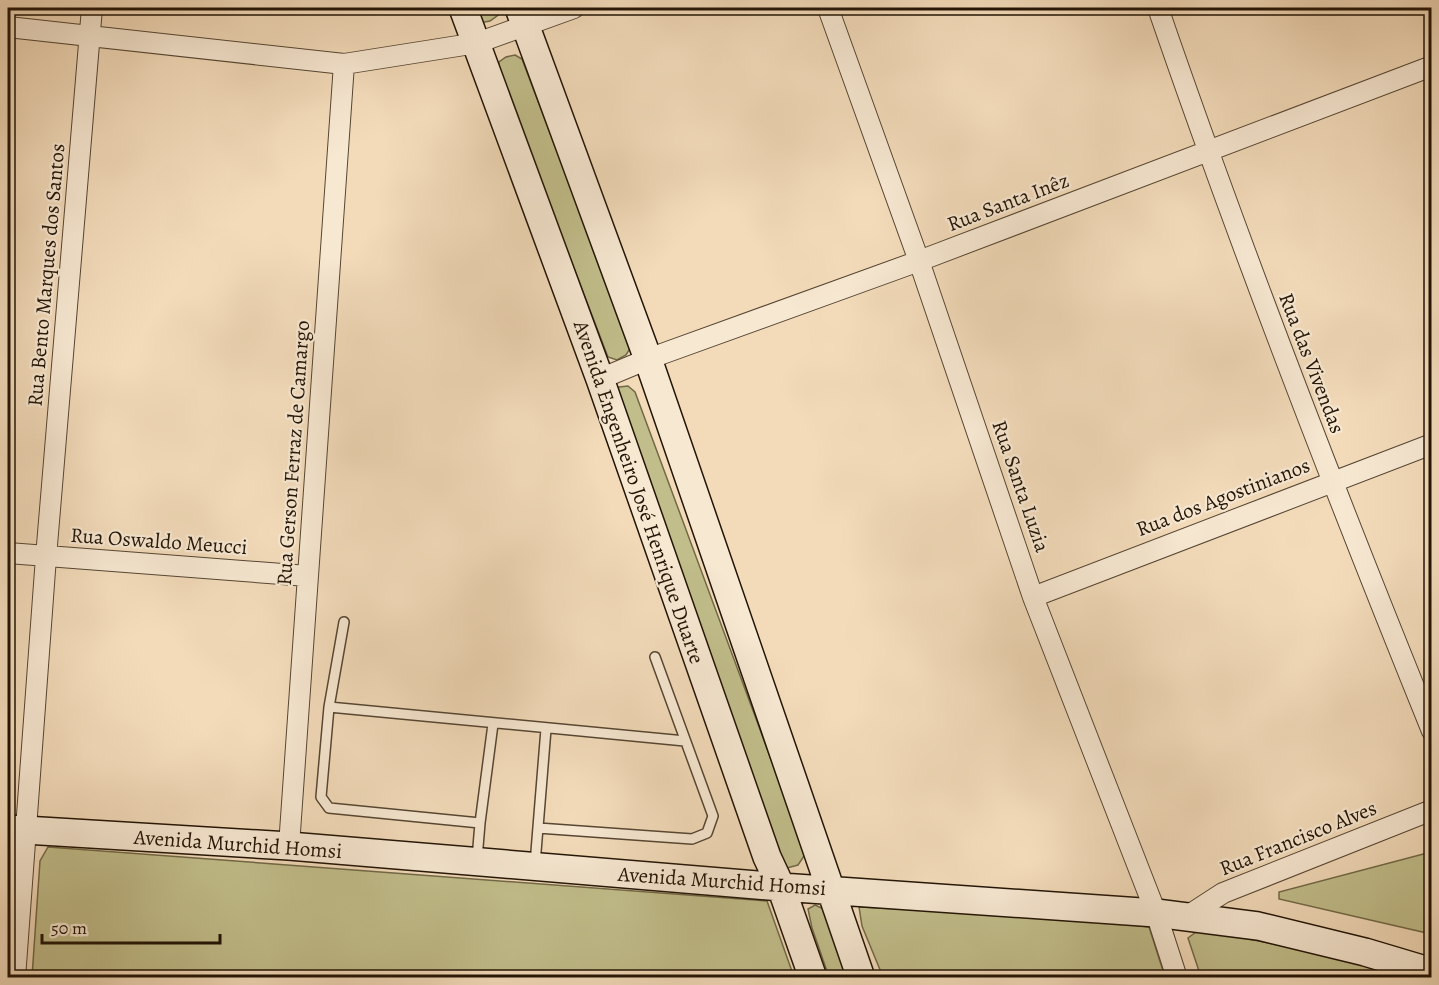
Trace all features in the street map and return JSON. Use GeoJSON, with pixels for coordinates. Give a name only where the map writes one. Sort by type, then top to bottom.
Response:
{"type":"FeatureCollection","features":[{"type":"Feature","properties":{"kind":"street","name":"Rua Bento Marques dos Santos"},"geometry":{"type":"LineString","coordinates":[[15,978],[17,830],[46,557],[92,8]]}},
{"type":"Feature","properties":{"kind":"street","name":"Avenida Engenheiro José Henrique Duarte"},"geometry":{"type":"LineString","coordinates":[[463,8],[600,380],[767,857],[781,887],[813,978]]}},
{"type":"Feature","properties":{"kind":"street"},"geometry":{"type":"LineString","coordinates":[[8,27],[90,34],[345,64],[477,43],[522,16],[574,8]]}},
{"type":"Feature","properties":{"kind":"street","name":"Rua Santa Luzia"},"geometry":{"type":"LineString","coordinates":[[828,8],[919,261],[1033,597],[1156,913],[1176,978]]}},
{"type":"Feature","properties":{"kind":"street","name":"Rua das Vivendas"},"geometry":{"type":"LineString","coordinates":[[1158,8],[1208,152],[1331,481],[1431,731]]}},
{"type":"Feature","properties":{"kind":"street"},"geometry":{"type":"LineString","coordinates":[[522,16],[648,359],[861,978]]}},
{"type":"Feature","properties":{"kind":"street","name":"Rua Gerson Ferraz de Camargo"},"geometry":{"type":"LineString","coordinates":[[289,846],[345,64]]}},
{"type":"Feature","properties":{"kind":"street","name":"Rua Santa Inêz"},"geometry":{"type":"LineString","coordinates":[[600,380],[648,359],[919,261],[1431,66]]}},
{"type":"Feature","properties":{"kind":"street","name":"Rua dos Agostinianos"},"geometry":{"type":"LineString","coordinates":[[1033,597],[1431,444]]}},
{"type":"Feature","properties":{"kind":"street","name":"Rua Oswaldo Meucci"},"geometry":{"type":"LineString","coordinates":[[8,553],[308,576]]}},
{"type":"Feature","properties":{"kind":"street","name":"Rua Francisco Alves"},"geometry":{"type":"LineString","coordinates":[[1186,917],[1223,893],[1431,810]]}},
{"type":"Feature","properties":{"kind":"street","name":"Avenida Murchid Homsi"},"geometry":{"type":"LineString","coordinates":[[17,830],[289,846],[781,887],[1156,913],[1258,926],[1365,952],[1431,972]]}},
{"type":"Feature","properties":{"kind":"lane"},"geometry":{"type":"LineString","coordinates":[[344,621],[329,707],[321,797],[329,808],[480,823]]}},
{"type":"Feature","properties":{"kind":"lane"},"geometry":{"type":"LineString","coordinates":[[538,828],[692,839],[708,833],[713,816],[656,657]]}},
{"type":"Feature","properties":{"kind":"lane"},"geometry":{"type":"LineString","coordinates":[[329,707],[685,741]]}},
{"type":"Feature","properties":{"kind":"lane"},"geometry":{"type":"LineString","coordinates":[[477,861],[493,724]]}},
{"type":"Feature","properties":{"kind":"lane"},"geometry":{"type":"LineString","coordinates":[[534,866],[546,729]]}},
{"type":"Feature","properties":{"kind":"shaded area"},"geometry":{"type":"Polygon","coordinates":[[[473,8],[501,8],[501,13],[490,21],[479,23],[473,8]]]}},
{"type":"Feature","properties":{"kind":"shaded area"},"geometry":{"type":"Polygon","coordinates":[[[515,55],[522,59],[631,347],[626,355],[617,360],[608,357],[498,71],[499,62],[515,55]]]}},
{"type":"Feature","properties":{"kind":"shaded area"},"geometry":{"type":"Polygon","coordinates":[[[628,386],[635,392],[802,843],[804,856],[798,865],[787,868],[780,861],[615,396],[619,387],[628,386]]]}},
{"type":"Feature","properties":{"kind":"shaded area"},"geometry":{"type":"Polygon","coordinates":[[[48,847],[767,901],[794,977],[32,977],[40,861],[48,847]]]}},
{"type":"Feature","properties":{"kind":"shaded area"},"geometry":{"type":"Polygon","coordinates":[[[1431,852],[1431,934],[1279,899],[1279,892],[1431,852]]]}},
{"type":"Feature","properties":{"kind":"shaded area"},"geometry":{"type":"Polygon","coordinates":[[[815,905],[830,912],[853,977],[829,977],[808,909],[815,905]]]}},
{"type":"Feature","properties":{"kind":"shaded area"},"geometry":{"type":"Polygon","coordinates":[[[859,907],[1061,917],[1149,927],[1165,977],[883,977],[862,926],[859,907]]]}},
{"type":"Feature","properties":{"kind":"shaded area"},"geometry":{"type":"Polygon","coordinates":[[[1200,929],[1336,957],[1414,977],[1201,977],[1188,938],[1200,929]]]}}]}
